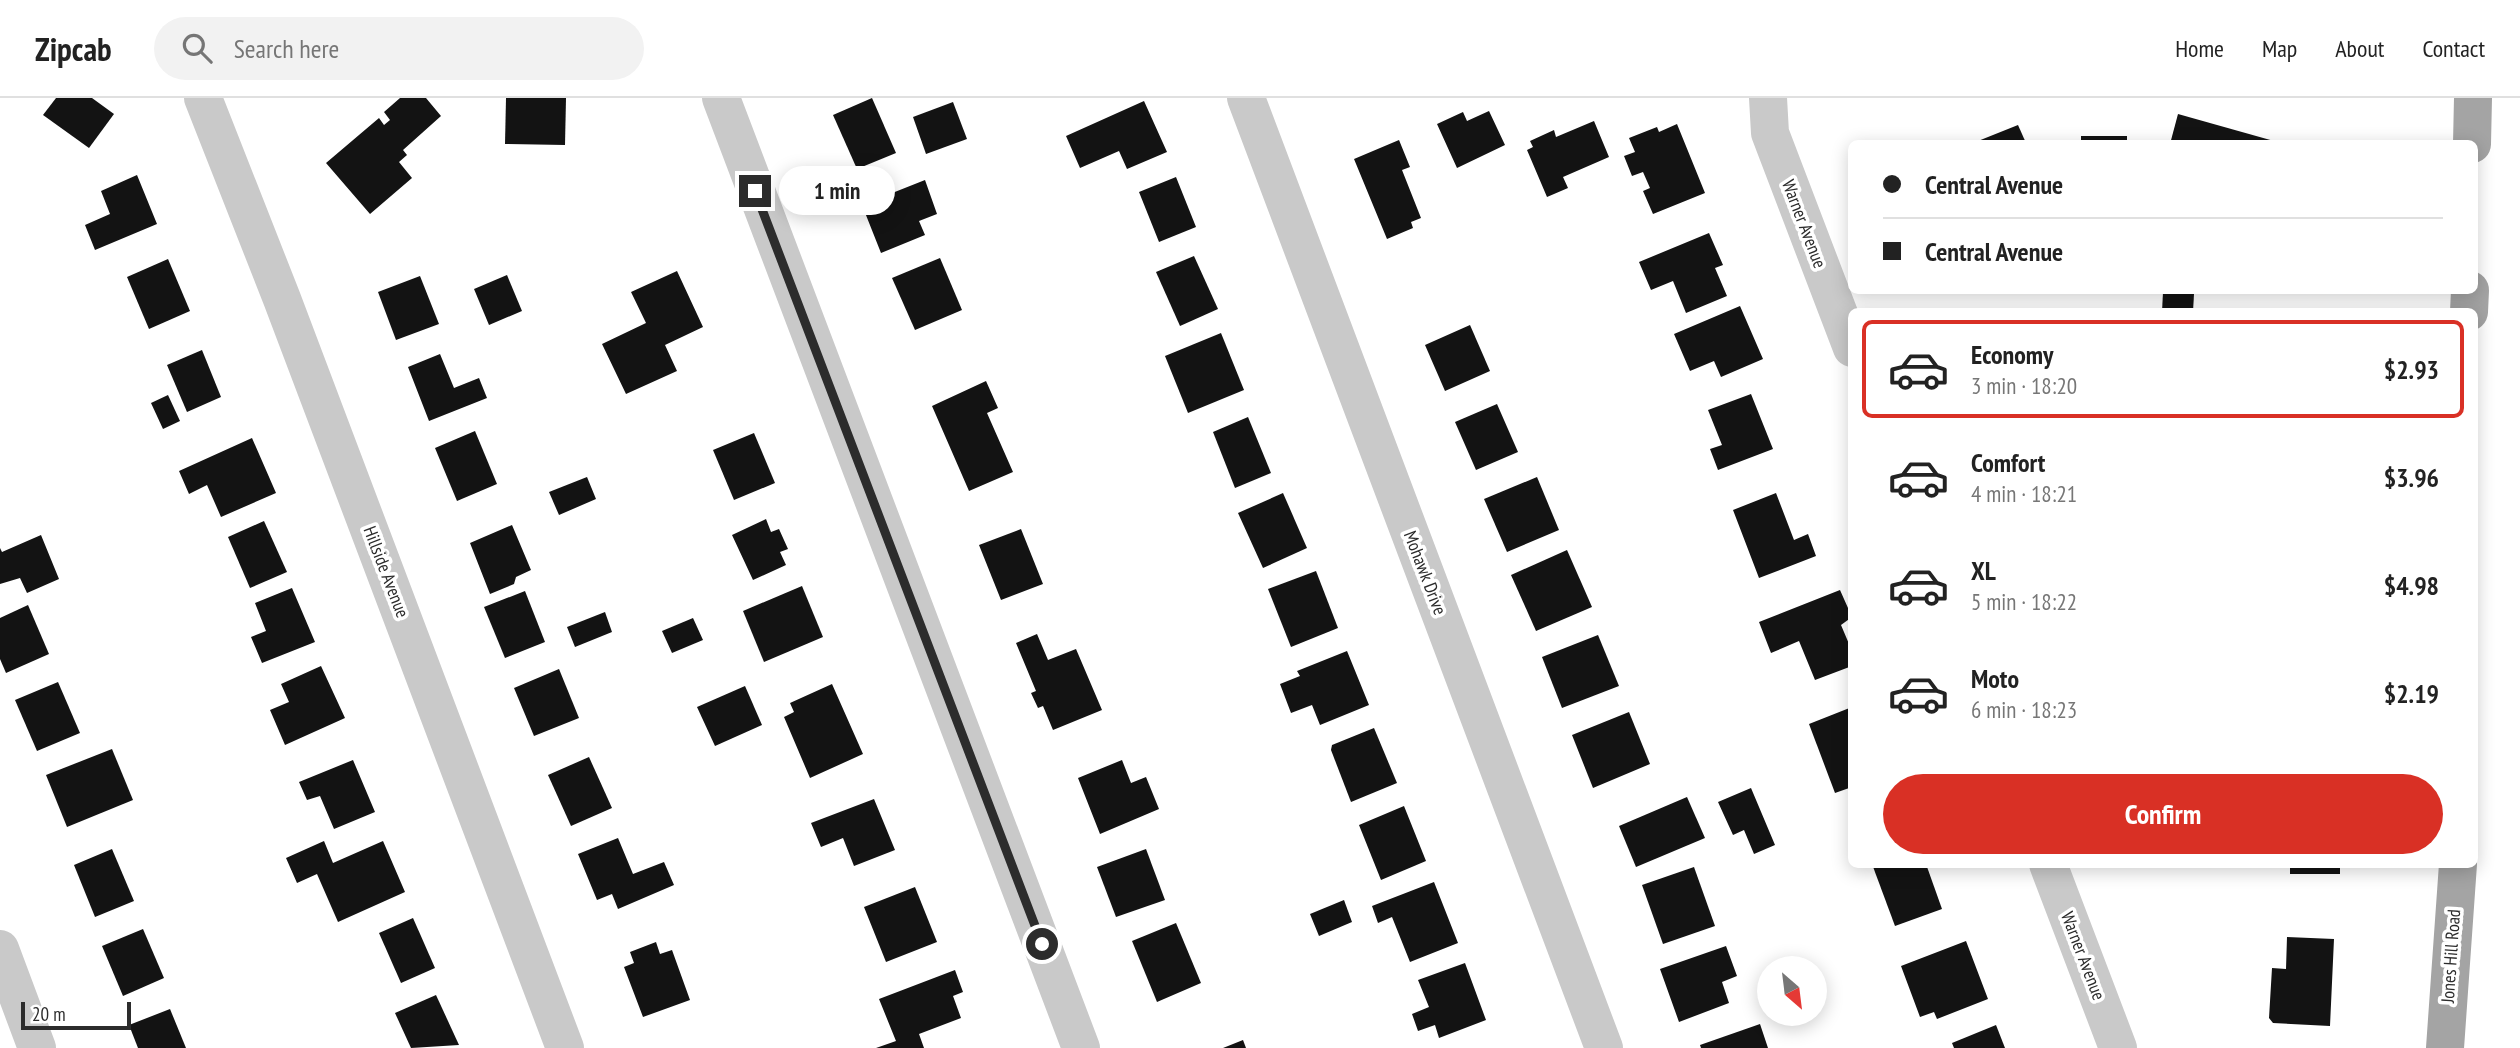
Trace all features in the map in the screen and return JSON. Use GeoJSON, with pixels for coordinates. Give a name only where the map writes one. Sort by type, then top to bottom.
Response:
{"type":"FeatureCollection","features":[{"type":"Feature","properties":{"kind":"main road"},"geometry":{"type":"LineString","coordinates":[[2472,140],[2473,98]]}},
{"type":"Feature","properties":{"kind":"main road","name":"Jones Hill Road"},"geometry":{"type":"LineString","coordinates":[[2445,1048],[2458,868]]}},
{"type":"Feature","properties":{"kind":"street","name":"Hillside Avenue"},"geometry":{"type":"LineString","coordinates":[[203,98],[282,299],[565,1048]]}},
{"type":"Feature","properties":{"kind":"street"},"geometry":{"type":"LineString","coordinates":[[721,98],[1082,1048]]}},
{"type":"Feature","properties":{"kind":"street","name":"Mohawk Drive"},"geometry":{"type":"LineString","coordinates":[[1246,98],[1604,1048]]}},
{"type":"Feature","properties":{"kind":"street","name":"Warner Avenue"},"geometry":{"type":"LineString","coordinates":[[1768,98],[1770,133],[1848,338]]}},
{"type":"Feature","properties":{"kind":"street","name":"Warner Avenue"},"geometry":{"type":"LineString","coordinates":[[2050,868],[2118,1048]]}},
{"type":"Feature","properties":{"kind":"street"},"geometry":{"type":"LineString","coordinates":[[0,949],[37,1048]]}},
{"type":"Feature","properties":{"kind":"building"},"geometry":{"type":"Polygon","coordinates":[[[56,98],[92,98],[114,114],[89,148],[43,115],[56,98]]]}},
{"type":"Feature","properties":{"kind":"building"},"geometry":{"type":"Polygon","coordinates":[[[400,98],[426,98],[441,116],[403,150],[407,155],[399,162],[412,178],[370,214],[326,163],[379,118],[384,125],[390,120],[384,112],[400,98]]]}},
{"type":"Feature","properties":{"kind":"building"},"geometry":{"type":"Polygon","coordinates":[[[506,98],[566,98],[565,145],[505,144],[506,98]]]}},
{"type":"Feature","properties":{"kind":"building"},"geometry":{"type":"Polygon","coordinates":[[[872,98],[896,153],[857,169],[833,115],[872,98]]]}},
{"type":"Feature","properties":{"kind":"building"},"geometry":{"type":"Polygon","coordinates":[[[1144,101],[1167,152],[1127,169],[1119,151],[1080,168],[1066,136],[1144,101]]]}},
{"type":"Feature","properties":{"kind":"building"},"geometry":{"type":"Polygon","coordinates":[[[953,102],[967,139],[926,154],[913,117],[953,102]]]}},
{"type":"Feature","properties":{"kind":"building"},"geometry":{"type":"Polygon","coordinates":[[[1489,111],[1505,145],[1457,168],[1437,124],[1463,112],[1467,121],[1489,111]]]}},
{"type":"Feature","properties":{"kind":"building"},"geometry":{"type":"Polygon","coordinates":[[[2178,114],[2270,140],[2171,140],[2178,114]]]}},
{"type":"Feature","properties":{"kind":"building"},"geometry":{"type":"Polygon","coordinates":[[[1594,121],[1609,157],[1563,177],[1568,188],[1547,197],[1527,150],[1533,147],[1530,141],[1554,130],[1556,137],[1594,121]]]}},
{"type":"Feature","properties":{"kind":"building"},"geometry":{"type":"Polygon","coordinates":[[[1677,124],[1705,193],[1653,214],[1643,191],[1650,188],[1643,172],[1632,176],[1624,156],[1635,152],[1629,138],[1657,127],[1659,132],[1677,124]]]}},
{"type":"Feature","properties":{"kind":"building"},"geometry":{"type":"Polygon","coordinates":[[[2018,125],[2025,140],[1980,140],[2018,125]]]}},
{"type":"Feature","properties":{"kind":"building"},"geometry":{"type":"Polygon","coordinates":[[[2081,136],[2127,136],[2127,140],[2081,140],[2081,136]]]}},
{"type":"Feature","properties":{"kind":"building"},"geometry":{"type":"Polygon","coordinates":[[[1399,140],[1410,167],[1402,170],[1421,218],[1411,222],[1413,228],[1387,239],[1354,159],[1399,140]]]}},
{"type":"Feature","properties":{"kind":"building"},"geometry":{"type":"Polygon","coordinates":[[[137,175],[157,224],[95,250],[85,225],[110,214],[101,191],[137,175]]]}},
{"type":"Feature","properties":{"kind":"building"},"geometry":{"type":"Polygon","coordinates":[[[1176,177],[1196,227],[1159,242],[1139,192],[1176,177]]]}},
{"type":"Feature","properties":{"kind":"building"},"geometry":{"type":"Polygon","coordinates":[[[925,180],[937,214],[919,221],[925,235],[881,253],[862,205],[925,180]]]}},
{"type":"Feature","properties":{"kind":"building"},"geometry":{"type":"Polygon","coordinates":[[[1709,233],[1723,265],[1715,268],[1727,296],[1686,313],[1673,281],[1651,290],[1639,262],[1709,233]]]}},
{"type":"Feature","properties":{"kind":"building"},"geometry":{"type":"Polygon","coordinates":[[[1194,256],[1218,309],[1180,326],[1156,272],[1194,256]]]}},
{"type":"Feature","properties":{"kind":"building"},"geometry":{"type":"Polygon","coordinates":[[[940,258],[962,310],[915,330],[892,278],[940,258]]]}},
{"type":"Feature","properties":{"kind":"building"},"geometry":{"type":"Polygon","coordinates":[[[168,259],[190,311],[149,329],[127,277],[168,259]]]}},
{"type":"Feature","properties":{"kind":"building"},"geometry":{"type":"Polygon","coordinates":[[[677,271],[703,327],[665,345],[677,371],[626,394],[602,344],[646,323],[631,292],[677,271]]]}},
{"type":"Feature","properties":{"kind":"building"},"geometry":{"type":"Polygon","coordinates":[[[507,275],[522,311],[489,325],[474,289],[507,275]]]}},
{"type":"Feature","properties":{"kind":"building"},"geometry":{"type":"Polygon","coordinates":[[[420,276],[439,324],[396,340],[378,292],[420,276]]]}},
{"type":"Feature","properties":{"kind":"building"},"geometry":{"type":"Polygon","coordinates":[[[2163,294],[2194,294],[2193,308],[2162,308],[2163,294]]]}},
{"type":"Feature","properties":{"kind":"building"},"geometry":{"type":"Polygon","coordinates":[[[1740,306],[1763,359],[1721,377],[1714,361],[1690,371],[1674,334],[1740,306]]]}},
{"type":"Feature","properties":{"kind":"building"},"geometry":{"type":"Polygon","coordinates":[[[1470,325],[1490,371],[1445,391],[1425,345],[1470,325]]]}},
{"type":"Feature","properties":{"kind":"building"},"geometry":{"type":"Polygon","coordinates":[[[1221,333],[1244,390],[1188,413],[1165,356],[1221,333]]]}},
{"type":"Feature","properties":{"kind":"building"},"geometry":{"type":"Polygon","coordinates":[[[202,350],[221,397],[187,412],[167,365],[202,350]]]}},
{"type":"Feature","properties":{"kind":"building"},"geometry":{"type":"Polygon","coordinates":[[[440,354],[454,388],[479,378],[487,398],[429,421],[408,367],[440,354]]]}},
{"type":"Feature","properties":{"kind":"building"},"geometry":{"type":"Polygon","coordinates":[[[986,381],[998,408],[987,413],[1013,472],[969,491],[932,406],[986,381]]]}},
{"type":"Feature","properties":{"kind":"building"},"geometry":{"type":"Polygon","coordinates":[[[1751,394],[1773,449],[1718,470],[1710,449],[1722,445],[1708,410],[1751,394]]]}},
{"type":"Feature","properties":{"kind":"building"},"geometry":{"type":"Polygon","coordinates":[[[168,395],[180,421],[163,429],[151,403],[168,395]]]}},
{"type":"Feature","properties":{"kind":"building"},"geometry":{"type":"Polygon","coordinates":[[[1497,404],[1518,452],[1476,470],[1455,422],[1497,404]]]}},
{"type":"Feature","properties":{"kind":"building"},"geometry":{"type":"Polygon","coordinates":[[[1248,417],[1271,473],[1235,488],[1213,432],[1248,417]]]}},
{"type":"Feature","properties":{"kind":"building"},"geometry":{"type":"Polygon","coordinates":[[[475,431],[497,484],[457,501],[435,448],[475,431]]]}},
{"type":"Feature","properties":{"kind":"building"},"geometry":{"type":"Polygon","coordinates":[[[754,433],[775,483],[734,500],[713,450],[754,433]]]}},
{"type":"Feature","properties":{"kind":"building"},"geometry":{"type":"Polygon","coordinates":[[[252,438],[276,493],[221,517],[207,485],[189,494],[179,471],[252,438]]]}},
{"type":"Feature","properties":{"kind":"building"},"geometry":{"type":"Polygon","coordinates":[[[587,477],[596,499],[559,515],[549,492],[587,477]]]}},
{"type":"Feature","properties":{"kind":"building"},"geometry":{"type":"Polygon","coordinates":[[[1537,477],[1559,530],[1507,552],[1484,499],[1537,477]]]}},
{"type":"Feature","properties":{"kind":"building"},"geometry":{"type":"Polygon","coordinates":[[[1283,493],[1307,548],[1263,568],[1238,513],[1283,493]]]}},
{"type":"Feature","properties":{"kind":"building"},"geometry":{"type":"Polygon","coordinates":[[[1776,493],[1794,540],[1808,534],[1816,556],[1759,578],[1733,510],[1776,493]]]}},
{"type":"Feature","properties":{"kind":"building"},"geometry":{"type":"Polygon","coordinates":[[[766,519],[771,532],[779,529],[788,549],[780,552],[786,565],[753,580],[732,535],[766,519]]]}},
{"type":"Feature","properties":{"kind":"building"},"geometry":{"type":"Polygon","coordinates":[[[264,521],[287,572],[250,588],[228,537],[264,521]]]}},
{"type":"Feature","properties":{"kind":"building"},"geometry":{"type":"Polygon","coordinates":[[[512,525],[531,570],[516,577],[514,584],[490,594],[470,543],[512,525]]]}},
{"type":"Feature","properties":{"kind":"building"},"geometry":{"type":"Polygon","coordinates":[[[1021,529],[1043,584],[1001,600],[979,545],[1021,529]]]}},
{"type":"Feature","properties":{"kind":"building"},"geometry":{"type":"Polygon","coordinates":[[[41,535],[59,579],[27,593],[20,578],[0,584],[0,548],[2,552],[41,535]]]}},
{"type":"Feature","properties":{"kind":"building"},"geometry":{"type":"Polygon","coordinates":[[[1567,550],[1592,607],[1536,631],[1511,575],[1567,550]]]}},
{"type":"Feature","properties":{"kind":"building"},"geometry":{"type":"Polygon","coordinates":[[[1316,571],[1338,628],[1291,647],[1268,589],[1316,571]]]}},
{"type":"Feature","properties":{"kind":"building"},"geometry":{"type":"Polygon","coordinates":[[[802,586],[823,637],[764,662],[743,611],[802,586]]]}},
{"type":"Feature","properties":{"kind":"building"},"geometry":{"type":"Polygon","coordinates":[[[292,588],[315,642],[262,663],[251,637],[266,631],[255,603],[292,588]]]}},
{"type":"Feature","properties":{"kind":"building"},"geometry":{"type":"Polygon","coordinates":[[[1840,590],[1848,608],[1848,620],[1841,625],[1848,642],[1848,668],[1815,680],[1799,641],[1771,653],[1759,622],[1840,590]]]}},
{"type":"Feature","properties":{"kind":"building"},"geometry":{"type":"Polygon","coordinates":[[[525,591],[545,642],[505,658],[484,607],[525,591]]]}},
{"type":"Feature","properties":{"kind":"building"},"geometry":{"type":"Polygon","coordinates":[[[28,605],[49,654],[6,673],[0,659],[0,618],[28,605]]]}},
{"type":"Feature","properties":{"kind":"building"},"geometry":{"type":"Polygon","coordinates":[[[605,612],[612,632],[575,647],[567,627],[605,612]]]}},
{"type":"Feature","properties":{"kind":"building"},"geometry":{"type":"Polygon","coordinates":[[[693,618],[703,640],[672,653],[662,631],[693,618]]]}},
{"type":"Feature","properties":{"kind":"building"},"geometry":{"type":"Polygon","coordinates":[[[1037,634],[1048,660],[1076,649],[1102,710],[1053,730],[1043,706],[1038,708],[1031,693],[1036,691],[1016,643],[1037,634]]]}},
{"type":"Feature","properties":{"kind":"building"},"geometry":{"type":"Polygon","coordinates":[[[1598,635],[1619,686],[1562,708],[1542,657],[1598,635]]]}},
{"type":"Feature","properties":{"kind":"building"},"geometry":{"type":"Polygon","coordinates":[[[1347,651],[1369,705],[1320,725],[1312,705],[1291,713],[1280,684],[1300,676],[1297,671],[1347,651]]]}},
{"type":"Feature","properties":{"kind":"building"},"geometry":{"type":"Polygon","coordinates":[[[321,666],[345,718],[285,745],[270,710],[289,702],[281,684],[321,666]]]}},
{"type":"Feature","properties":{"kind":"building"},"geometry":{"type":"Polygon","coordinates":[[[559,669],[579,718],[534,736],[514,688],[559,669]]]}},
{"type":"Feature","properties":{"kind":"building"},"geometry":{"type":"Polygon","coordinates":[[[58,682],[80,733],[37,751],[15,700],[58,682]]]}},
{"type":"Feature","properties":{"kind":"building"},"geometry":{"type":"Polygon","coordinates":[[[832,684],[863,754],[810,778],[784,717],[794,712],[790,703],[832,684]]]}},
{"type":"Feature","properties":{"kind":"building"},"geometry":{"type":"Polygon","coordinates":[[[745,686],[762,725],[715,746],[697,707],[745,686]]]}},
{"type":"Feature","properties":{"kind":"building"},"geometry":{"type":"Polygon","coordinates":[[[1848,709],[1848,788],[1835,793],[1809,724],[1848,709]]]}},
{"type":"Feature","properties":{"kind":"building"},"geometry":{"type":"Polygon","coordinates":[[[1629,712],[1650,764],[1593,788],[1572,735],[1629,712]]]}},
{"type":"Feature","properties":{"kind":"building"},"geometry":{"type":"Polygon","coordinates":[[[1374,728],[1397,783],[1351,802],[1331,750],[1332,745],[1374,728]]]}},
{"type":"Feature","properties":{"kind":"building"},"geometry":{"type":"Polygon","coordinates":[[[112,749],[133,800],[67,827],[46,775],[112,749]]]}},
{"type":"Feature","properties":{"kind":"building"},"geometry":{"type":"Polygon","coordinates":[[[589,757],[612,808],[571,826],[548,775],[589,757]]]}},
{"type":"Feature","properties":{"kind":"building"},"geometry":{"type":"Polygon","coordinates":[[[353,760],[375,812],[334,829],[320,796],[307,800],[299,782],[353,760]]]}},
{"type":"Feature","properties":{"kind":"building"},"geometry":{"type":"Polygon","coordinates":[[[1122,760],[1131,783],[1146,777],[1159,809],[1100,834],[1078,778],[1122,760]]]}},
{"type":"Feature","properties":{"kind":"building"},"geometry":{"type":"Polygon","coordinates":[[[1751,788],[1775,845],[1754,854],[1744,830],[1733,835],[1718,802],[1751,788]]]}},
{"type":"Feature","properties":{"kind":"building"},"geometry":{"type":"Polygon","coordinates":[[[1687,797],[1705,838],[1636,867],[1619,826],[1687,797]]]}},
{"type":"Feature","properties":{"kind":"building"},"geometry":{"type":"Polygon","coordinates":[[[874,799],[895,850],[854,866],[843,838],[821,847],[811,823],[874,799]]]}},
{"type":"Feature","properties":{"kind":"building"},"geometry":{"type":"Polygon","coordinates":[[[1404,806],[1426,861],[1381,880],[1359,825],[1404,806]]]}},
{"type":"Feature","properties":{"kind":"building"},"geometry":{"type":"Polygon","coordinates":[[[618,838],[633,874],[664,862],[674,885],[618,909],[612,894],[597,900],[578,854],[618,838]]]}},
{"type":"Feature","properties":{"kind":"building"},"geometry":{"type":"Polygon","coordinates":[[[324,841],[333,863],[383,841],[405,892],[338,922],[317,874],[297,883],[286,858],[324,841]]]}},
{"type":"Feature","properties":{"kind":"building"},"geometry":{"type":"Polygon","coordinates":[[[112,849],[134,901],[95,917],[74,865],[112,849]]]}},
{"type":"Feature","properties":{"kind":"building"},"geometry":{"type":"Polygon","coordinates":[[[1146,849],[1165,900],[1116,917],[1097,867],[1146,849]]]}},
{"type":"Feature","properties":{"kind":"building"},"geometry":{"type":"Polygon","coordinates":[[[1694,867],[1715,926],[1663,944],[1642,885],[1694,867]]]}},
{"type":"Feature","properties":{"kind":"building"},"geometry":{"type":"Polygon","coordinates":[[[1873,868],[1927,868],[1942,909],[1895,926],[1873,868]]]}},
{"type":"Feature","properties":{"kind":"building"},"geometry":{"type":"Polygon","coordinates":[[[2290,868],[2340,868],[2340,874],[2290,874],[2290,868]]]}},
{"type":"Feature","properties":{"kind":"building"},"geometry":{"type":"Polygon","coordinates":[[[1434,882],[1458,943],[1410,962],[1392,917],[1378,923],[1372,906],[1434,882]]]}},
{"type":"Feature","properties":{"kind":"building"},"geometry":{"type":"Polygon","coordinates":[[[915,887],[937,942],[886,962],[864,907],[915,887]]]}},
{"type":"Feature","properties":{"kind":"building"},"geometry":{"type":"Polygon","coordinates":[[[1344,900],[1352,922],[1319,936],[1310,914],[1344,900]]]}},
{"type":"Feature","properties":{"kind":"building"},"geometry":{"type":"Polygon","coordinates":[[[413,918],[435,968],[401,983],[379,933],[413,918]]]}},
{"type":"Feature","properties":{"kind":"building"},"geometry":{"type":"Polygon","coordinates":[[[1176,923],[1201,983],[1157,1002],[1132,941],[1176,923]]]}},
{"type":"Feature","properties":{"kind":"building"},"geometry":{"type":"Polygon","coordinates":[[[143,929],[164,978],[123,996],[102,946],[143,929]]]}},
{"type":"Feature","properties":{"kind":"building"},"geometry":{"type":"Polygon","coordinates":[[[2287,937],[2334,939],[2330,1026],[2273,1023],[2269,1018],[2272,968],[2286,969],[2287,937]]]}},
{"type":"Feature","properties":{"kind":"building"},"geometry":{"type":"Polygon","coordinates":[[[1966,941],[1988,999],[1937,1019],[1934,1012],[1920,1017],[1901,966],[1966,941]]]}},
{"type":"Feature","properties":{"kind":"building"},"geometry":{"type":"Polygon","coordinates":[[[656,942],[660,954],[672,950],[690,1000],[643,1017],[624,967],[634,963],[630,952],[656,942]]]}},
{"type":"Feature","properties":{"kind":"building"},"geometry":{"type":"Polygon","coordinates":[[[1726,946],[1737,976],[1722,982],[1729,1003],[1679,1022],[1660,969],[1726,946]]]}},
{"type":"Feature","properties":{"kind":"building"},"geometry":{"type":"Polygon","coordinates":[[[1465,963],[1486,1020],[1439,1038],[1435,1025],[1418,1031],[1412,1014],[1429,1007],[1418,980],[1465,963]]]}},
{"type":"Feature","properties":{"kind":"building"},"geometry":{"type":"Polygon","coordinates":[[[955,970],[963,992],[953,996],[961,1018],[919,1034],[924,1048],[876,1048],[896,1041],[879,999],[955,970]]]}},
{"type":"Feature","properties":{"kind":"building"},"geometry":{"type":"Polygon","coordinates":[[[436,995],[459,1045],[411,1048],[395,1013],[436,995]]]}},
{"type":"Feature","properties":{"kind":"building"},"geometry":{"type":"Polygon","coordinates":[[[170,1009],[186,1048],[138,1048],[129,1025],[170,1009]]]}},
{"type":"Feature","properties":{"kind":"building"},"geometry":{"type":"Polygon","coordinates":[[[1757,1025],[1761,1026],[1768,1048],[1701,1048],[1700,1045],[1757,1025]]]}},
{"type":"Feature","properties":{"kind":"building"},"geometry":{"type":"Polygon","coordinates":[[[1996,1025],[2005,1048],[1954,1048],[1952,1043],[1996,1025]]]}},
{"type":"Feature","properties":{"kind":"building"},"geometry":{"type":"Polygon","coordinates":[[[1243,1040],[1246,1048],[1223,1048],[1243,1040]]]}},
{"type":"Feature","properties":{"kind":"route"},"geometry":{"type":"LineString","coordinates":[[755,191],[1042,944]]}}]}
